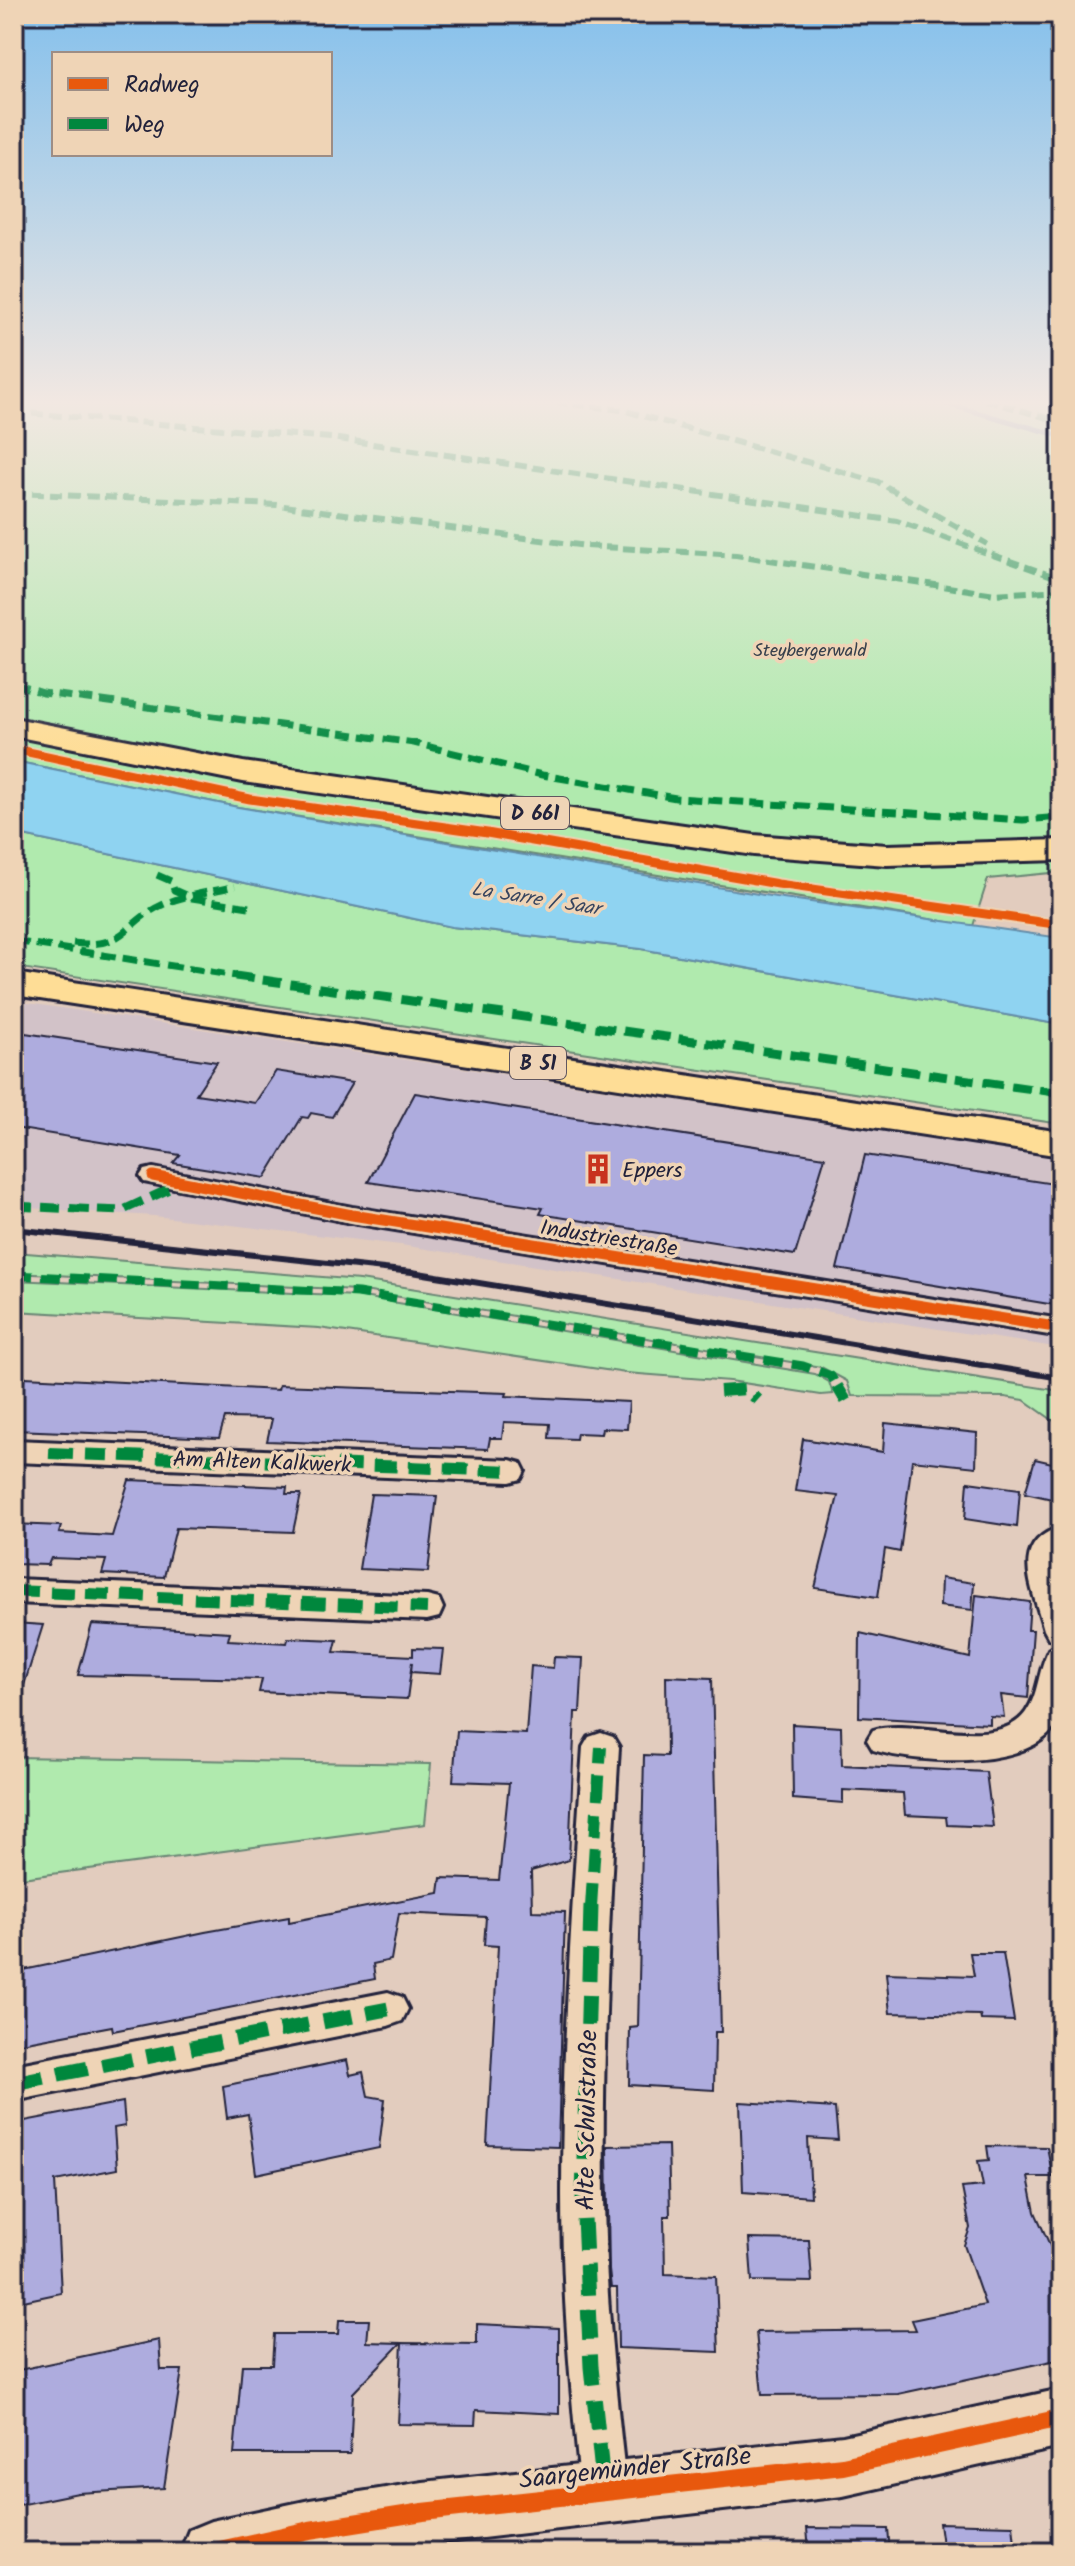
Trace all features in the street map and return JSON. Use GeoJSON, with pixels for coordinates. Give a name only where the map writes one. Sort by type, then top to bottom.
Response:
{"type":"FeatureCollection","features":[{"type":"Feature","properties":{"kind":"main road","name":"D 661"},"geometry":{"type":"LineString","coordinates":[[14,727],[243,772],[754,845],[887,855],[1061,850]]}},
{"type":"Feature","properties":{"kind":"main road","name":"B 51"},"geometry":{"type":"LineString","coordinates":[[14,984],[1061,1144]]}},
{"type":"Feature","properties":{"kind":"street","name":"Industriestraße"},"geometry":{"type":"LineString","coordinates":[[153,1176],[411,1225],[1061,1328]]}},
{"type":"Feature","properties":{"kind":"street","name":"Am Alten Kalkwerk"},"geometry":{"type":"LineString","coordinates":[[14,1451],[510,1471]]}},
{"type":"Feature","properties":{"kind":"street"},"geometry":{"type":"LineString","coordinates":[[1061,1538],[1054,1541],[1043,1565],[1047,1591],[1061,1630]]}},
{"type":"Feature","properties":{"kind":"street"},"geometry":{"type":"LineString","coordinates":[[14,1591],[427,1608]]}},
{"type":"Feature","properties":{"kind":"street"},"geometry":{"type":"LineString","coordinates":[[885,1740],[967,1744],[1013,1740],[1031,1731],[1042,1714],[1061,1658]]}},
{"type":"Feature","properties":{"kind":"street","name":"Alte Schulstraße"},"geometry":{"type":"LineString","coordinates":[[601,1747],[592,1888],[583,2196],[591,2367],[604,2492]]}},
{"type":"Feature","properties":{"kind":"street"},"geometry":{"type":"LineString","coordinates":[[14,2083],[388,2009]]}},
{"type":"Feature","properties":{"kind":"street","name":"Saargemünder Straße"},"geometry":{"type":"LineString","coordinates":[[211,2552],[310,2530],[423,2512],[843,2466],[1061,2418]]}},
{"type":"Feature","properties":{"kind":"shaded area","name":"Eppers"},"geometry":{"type":"Polygon","coordinates":[[[14,1001],[1061,1158],[1061,1348],[401,1245],[154,1216],[14,1207],[14,1001]]]}},
{"type":"Feature","properties":{"kind":"green space","name":"Steybergerwald"},"geometry":{"type":"Polygon","coordinates":[[[14,520],[1061,520],[1061,872],[988,879],[973,926],[238,807],[14,761],[14,520]]]}},
{"type":"Feature","properties":{"kind":"green space"},"geometry":{"type":"Polygon","coordinates":[[[14,834],[452,927],[641,949],[1061,1025],[1061,1124],[14,967],[14,834]]]}},
{"type":"Feature","properties":{"kind":"green space"},"geometry":{"type":"Polygon","coordinates":[[[14,1252],[360,1280],[1061,1391],[1061,1426],[1024,1400],[1005,1397],[852,1396],[847,1381],[821,1367],[358,1290],[14,1273],[14,1252]]]}},
{"type":"Feature","properties":{"kind":"green space"},"geometry":{"type":"Polygon","coordinates":[[[14,1280],[357,1296],[815,1374],[829,1382],[833,1394],[821,1395],[730,1381],[626,1373],[319,1328],[14,1311],[14,1280]]]}},
{"type":"Feature","properties":{"kind":"green space"},"geometry":{"type":"Polygon","coordinates":[[[14,1757],[431,1764],[425,1824],[14,1879],[14,1757]]]}},
{"type":"Feature","properties":{"kind":"water","name":"La Sarre / Saar"},"geometry":{"type":"Polygon","coordinates":[[[14,761],[238,807],[776,897],[1061,938],[1061,1025],[641,949],[452,927],[14,834],[14,761]]]}},
{"type":"Feature","properties":{"kind":"building"},"geometry":{"type":"Polygon","coordinates":[[[25,1033],[217,1062],[196,1094],[255,1103],[276,1071],[352,1083],[332,1117],[311,1113],[308,1118],[302,1117],[265,1178],[173,1163],[180,1155],[14,1128],[14,1046],[25,1033]]]}},
{"type":"Feature","properties":{"kind":"building","name":"Eppers"},"geometry":{"type":"Polygon","coordinates":[[[415,1093],[825,1157],[795,1255],[540,1214],[543,1208],[368,1182],[415,1093]]]}},
{"type":"Feature","properties":{"kind":"building"},"geometry":{"type":"Polygon","coordinates":[[[865,1155],[1061,1185],[1061,1306],[837,1269],[865,1155]]]}},
{"type":"Feature","properties":{"kind":"building"},"geometry":{"type":"Polygon","coordinates":[[[25,1377],[278,1390],[279,1385],[507,1393],[506,1396],[629,1402],[627,1429],[602,1428],[601,1434],[577,1433],[576,1439],[549,1438],[550,1424],[504,1422],[502,1438],[490,1438],[488,1449],[267,1441],[272,1419],[225,1418],[219,1438],[14,1430],[14,1406],[25,1377]]]}},
{"type":"Feature","properties":{"kind":"building"},"geometry":{"type":"Polygon","coordinates":[[[885,1423],[977,1433],[976,1467],[912,1460],[900,1552],[885,1549],[878,1597],[815,1588],[838,1496],[795,1491],[803,1439],[883,1452],[885,1423]]]}},
{"type":"Feature","properties":{"kind":"building"},"geometry":{"type":"Polygon","coordinates":[[[1035,1459],[1061,1465],[1061,1501],[1025,1493],[1035,1459]]]}},
{"type":"Feature","properties":{"kind":"building"},"geometry":{"type":"Polygon","coordinates":[[[129,1480],[287,1487],[286,1494],[301,1494],[293,1532],[176,1528],[164,1577],[102,1574],[106,1560],[51,1558],[48,1565],[14,1564],[14,1524],[61,1526],[59,1533],[112,1536],[129,1480]]]}},
{"type":"Feature","properties":{"kind":"building"},"geometry":{"type":"Polygon","coordinates":[[[968,1482],[1020,1489],[1017,1527],[965,1519],[968,1482]]]}},
{"type":"Feature","properties":{"kind":"building"},"geometry":{"type":"Polygon","coordinates":[[[371,1494],[437,1496],[428,1572],[359,1569],[371,1494]]]}},
{"type":"Feature","properties":{"kind":"building"},"geometry":{"type":"Polygon","coordinates":[[[941,1578],[974,1583],[972,1610],[940,1606],[941,1578]]]}},
{"type":"Feature","properties":{"kind":"building"},"geometry":{"type":"Polygon","coordinates":[[[976,1595],[1030,1602],[1028,1630],[1033,1630],[1028,1698],[1001,1695],[1004,1717],[990,1716],[990,1724],[859,1717],[860,1633],[970,1658],[976,1595]]]}},
{"type":"Feature","properties":{"kind":"building"},"geometry":{"type":"Polygon","coordinates":[[[14,1623],[43,1625],[19,1701],[14,1700],[14,1623]]]}},
{"type":"Feature","properties":{"kind":"building"},"geometry":{"type":"Polygon","coordinates":[[[92,1624],[230,1632],[228,1640],[287,1643],[288,1638],[337,1640],[334,1652],[413,1656],[413,1648],[443,1649],[440,1674],[411,1672],[412,1662],[407,1699],[259,1692],[262,1679],[78,1675],[92,1624]]]}},
{"type":"Feature","properties":{"kind":"building"},"geometry":{"type":"Polygon","coordinates":[[[554,1657],[583,1658],[580,1712],[575,1712],[569,1860],[531,1871],[532,1911],[565,1912],[558,2147],[487,2145],[498,1946],[484,1945],[486,1917],[399,1913],[391,1960],[373,1964],[375,1979],[113,2031],[112,2026],[16,2044],[14,1972],[205,1932],[289,1917],[289,1922],[439,1893],[441,1878],[499,1880],[509,1783],[453,1781],[457,1731],[526,1734],[531,1666],[553,1668],[554,1657]]]}},
{"type":"Feature","properties":{"kind":"building"},"geometry":{"type":"Polygon","coordinates":[[[666,1676],[712,1678],[721,2032],[715,2032],[714,2090],[629,2085],[630,2028],[638,2027],[644,1755],[667,1756],[666,1676]]]}},
{"type":"Feature","properties":{"kind":"building"},"geometry":{"type":"Polygon","coordinates":[[[792,1724],[841,1727],[842,1765],[986,1772],[993,1827],[947,1825],[946,1817],[905,1815],[903,1793],[843,1790],[843,1803],[793,1799],[792,1724]]]}},
{"type":"Feature","properties":{"kind":"building"},"geometry":{"type":"Polygon","coordinates":[[[970,1953],[1003,1953],[1014,2021],[981,2020],[980,2015],[890,2013],[886,1973],[974,1976],[970,1953]]]}},
{"type":"Feature","properties":{"kind":"building"},"geometry":{"type":"Polygon","coordinates":[[[347,2060],[350,2075],[363,2072],[368,2096],[385,2099],[379,2148],[256,2174],[248,2114],[227,2118],[223,2086],[347,2060]]]}},
{"type":"Feature","properties":{"kind":"building"},"geometry":{"type":"Polygon","coordinates":[[[123,2102],[125,2126],[114,2128],[117,2169],[55,2181],[61,2293],[14,2303],[14,2123],[123,2102]]]}},
{"type":"Feature","properties":{"kind":"building"},"geometry":{"type":"Polygon","coordinates":[[[740,2102],[835,2108],[838,2140],[808,2138],[811,2197],[743,2192],[740,2102]]]}},
{"type":"Feature","properties":{"kind":"building"},"geometry":{"type":"Polygon","coordinates":[[[668,2145],[670,2216],[664,2216],[665,2274],[716,2276],[719,2352],[618,2348],[617,2288],[611,2288],[609,2270],[607,2146],[668,2145]]]}},
{"type":"Feature","properties":{"kind":"building"},"geometry":{"type":"Polygon","coordinates":[[[987,2146],[1047,2147],[1053,2177],[1028,2177],[1035,2212],[1061,2270],[1061,2359],[898,2394],[762,2395],[756,2332],[916,2330],[912,2320],[985,2305],[964,2245],[970,2228],[962,2188],[983,2186],[978,2161],[989,2160],[987,2146]]]}},
{"type":"Feature","properties":{"kind":"building"},"geometry":{"type":"Polygon","coordinates":[[[749,2239],[809,2240],[812,2282],[752,2281],[749,2239]]]}},
{"type":"Feature","properties":{"kind":"building"},"geometry":{"type":"Polygon","coordinates":[[[339,2320],[369,2320],[367,2342],[401,2343],[353,2393],[350,2454],[234,2454],[242,2365],[272,2365],[274,2334],[338,2334],[339,2320]]]}},
{"type":"Feature","properties":{"kind":"building"},"geometry":{"type":"Polygon","coordinates":[[[477,2324],[559,2328],[559,2414],[476,2410],[475,2425],[398,2424],[402,2343],[477,2344],[477,2324]]]}},
{"type":"Feature","properties":{"kind":"building"},"geometry":{"type":"Polygon","coordinates":[[[159,2340],[161,2370],[182,2370],[164,2488],[78,2493],[14,2506],[14,2371],[159,2340]]]}},
{"type":"Feature","properties":{"kind":"building"},"geometry":{"type":"Polygon","coordinates":[[[939,2523],[1013,2525],[1016,2552],[943,2552],[939,2523]]]}},
{"type":"Feature","properties":{"kind":"building"},"geometry":{"type":"Polygon","coordinates":[[[807,2528],[888,2529],[890,2552],[809,2552],[807,2528]]]}},
{"type":"Feature","properties":{"kind":"railway"},"geometry":{"type":"LineString","coordinates":[[14,1229],[412,1272],[1061,1378]]}},
{"type":"Feature","properties":{"kind":"marked path"},"geometry":{"type":"LineString","coordinates":[[388,520],[586,546],[736,555],[995,594],[1061,590]]}},
{"type":"Feature","properties":{"kind":"marked path"},"geometry":{"type":"LineString","coordinates":[[888,520],[1061,579]]}},
{"type":"Feature","properties":{"kind":"marked path"},"geometry":{"type":"LineString","coordinates":[[944,520],[987,544]]}},
{"type":"Feature","properties":{"kind":"marked path"},"geometry":{"type":"LineString","coordinates":[[14,684],[43,693],[414,743],[542,775],[676,798],[1023,820],[1061,817]]}},
{"type":"Feature","properties":{"kind":"marked path"},"geometry":{"type":"LineString","coordinates":[[157,875],[171,881],[174,890],[192,898],[249,907]]}},
{"type":"Feature","properties":{"kind":"marked path"},"geometry":{"type":"LineString","coordinates":[[73,943],[92,945],[120,938],[161,905],[235,886]]}},
{"type":"Feature","properties":{"kind":"marked path"},"geometry":{"type":"LineString","coordinates":[[14,941],[206,972],[1061,1093]]}},
{"type":"Feature","properties":{"kind":"marked path"},"geometry":{"type":"LineString","coordinates":[[14,1206],[121,1211],[180,1184]]}},
{"type":"Feature","properties":{"kind":"marked path"},"geometry":{"type":"LineString","coordinates":[[14,1275],[358,1293],[803,1366],[831,1376],[846,1401]]}},
{"type":"Feature","properties":{"kind":"marked path"},"geometry":{"type":"LineString","coordinates":[[720,1391],[746,1389],[758,1400]]}},
{"type":"Feature","properties":{"kind":"marked path"},"geometry":{"type":"LineString","coordinates":[[49,1453],[510,1471]]}},
{"type":"Feature","properties":{"kind":"marked path"},"geometry":{"type":"LineString","coordinates":[[14,1591],[427,1608]]}},
{"type":"Feature","properties":{"kind":"marked path"},"geometry":{"type":"LineString","coordinates":[[601,1747],[592,1888],[583,2196],[591,2367],[604,2492]]}},
{"type":"Feature","properties":{"kind":"marked path"},"geometry":{"type":"LineString","coordinates":[[14,2083],[388,2009]]}},
{"type":"Feature","properties":{"kind":"cycle path"},"geometry":{"type":"LineString","coordinates":[[14,749],[250,799],[487,833],[778,884],[1061,925]]}},
{"type":"Feature","properties":{"kind":"cycle path"},"geometry":{"type":"LineString","coordinates":[[153,1176],[352,1215],[1061,1328]]}},
{"type":"Feature","properties":{"kind":"cycle path"},"geometry":{"type":"LineString","coordinates":[[211,2552],[310,2530],[423,2512],[843,2466],[1061,2418]]}},
{"type":"Feature","properties":{"kind":"place","name":"Eppers"},"geometry":{"type":"Point","coordinates":[598,1169]}}]}
